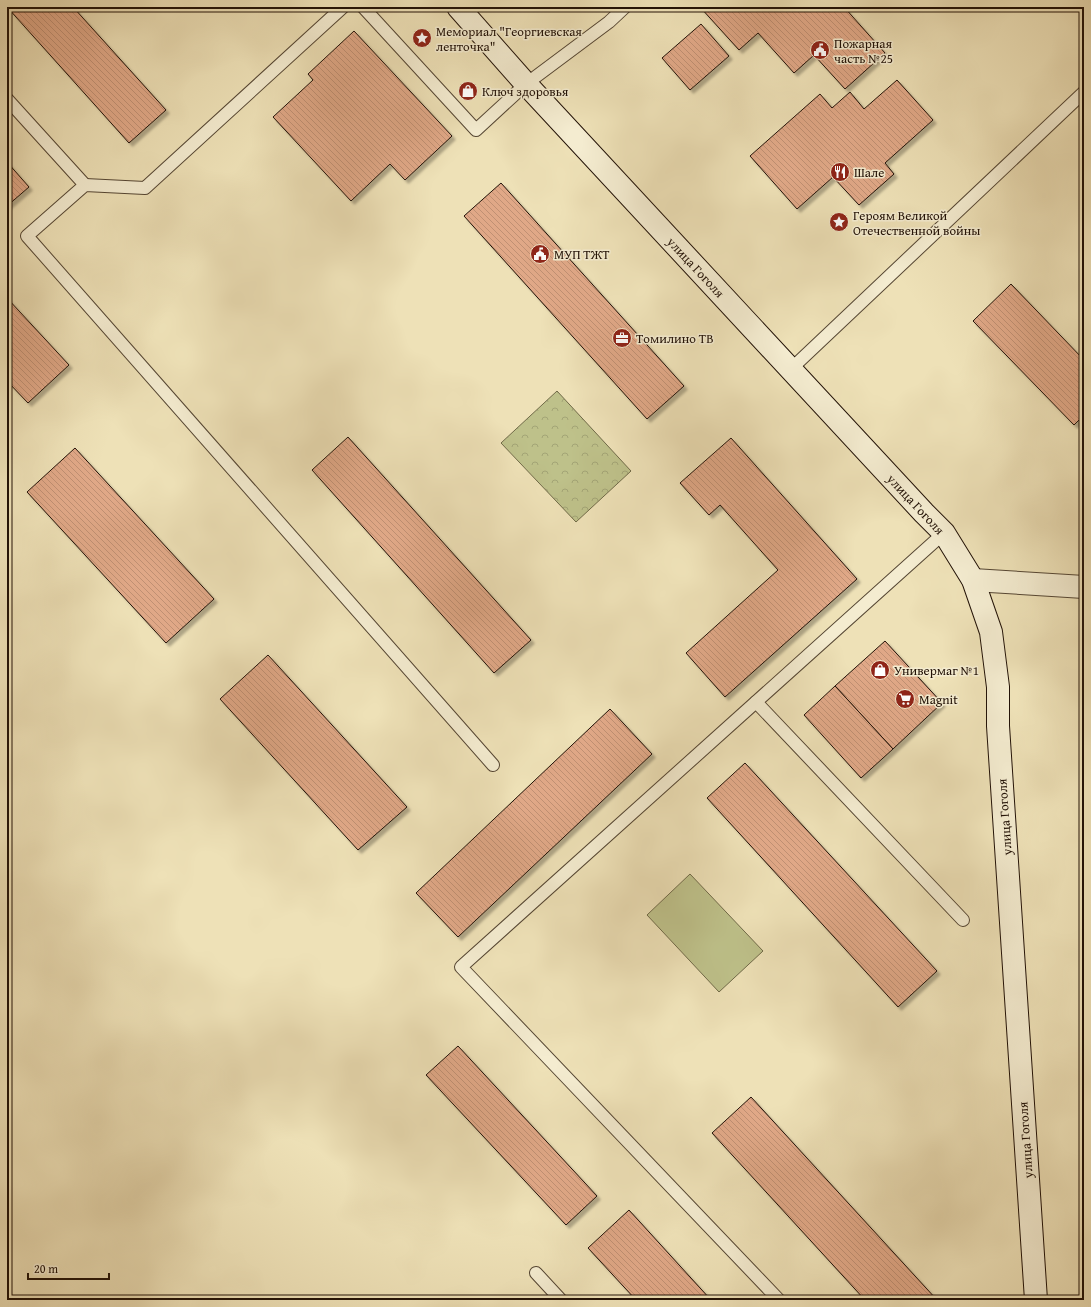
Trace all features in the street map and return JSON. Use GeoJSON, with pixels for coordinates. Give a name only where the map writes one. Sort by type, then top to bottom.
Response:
{"type":"FeatureCollection","features":[{"type":"Feature","properties":{"kind":"street","name":"улица Гоголя"},"geometry":{"type":"LineString","coordinates":[[458,7],[526,84],[944,533],[973,580],[991,632],[998,687],[998,726],[1036,1300]]}},
{"type":"Feature","properties":{"kind":"street"},"geometry":{"type":"LineString","coordinates":[[973,580],[1084,587]]}},
{"type":"Feature","properties":{"kind":"lane"},"geometry":{"type":"LineString","coordinates":[[343,7],[145,188],[85,185],[27,236],[493,765]]}},
{"type":"Feature","properties":{"kind":"lane"},"geometry":{"type":"LineString","coordinates":[[363,7],[476,130],[526,84],[609,22],[624,7]]}},
{"type":"Feature","properties":{"kind":"lane"},"geometry":{"type":"LineString","coordinates":[[791,369],[1084,92]]}},
{"type":"Feature","properties":{"kind":"lane"},"geometry":{"type":"LineString","coordinates":[[7,99],[85,185]]}},
{"type":"Feature","properties":{"kind":"lane"},"geometry":{"type":"LineString","coordinates":[[779,1300],[461,967],[944,533]]}},
{"type":"Feature","properties":{"kind":"lane"},"geometry":{"type":"LineString","coordinates":[[756,702],[963,920]]}},
{"type":"Feature","properties":{"kind":"lane"},"geometry":{"type":"LineString","coordinates":[[536,1273],[561,1300]]}},
{"type":"Feature","properties":{"kind":"green space"},"geometry":{"type":"Polygon","coordinates":[[[557,391],[631,471],[576,522],[501,443],[557,391]]]}},
{"type":"Feature","properties":{"kind":"green space"},"geometry":{"type":"Polygon","coordinates":[[[690,874],[763,951],[719,992],[647,915],[690,874]]]}},
{"type":"Feature","properties":{"kind":"building"},"geometry":{"type":"Polygon","coordinates":[[[7,7],[73,7],[166,110],[129,143],[7,7]]]}},
{"type":"Feature","properties":{"kind":"building"},"geometry":{"type":"Polygon","coordinates":[[[700,7],[844,7],[885,53],[845,89],[814,55],[794,73],[758,33],[739,50],[700,7]]]}},
{"type":"Feature","properties":{"kind":"building"},"geometry":{"type":"Polygon","coordinates":[[[701,24],[729,56],[690,90],[662,58],[701,24]]]}},
{"type":"Feature","properties":{"kind":"building"},"geometry":{"type":"Polygon","coordinates":[[[354,31],[452,136],[405,180],[390,164],[351,201],[273,117],[313,80],[308,74],[354,31]]]}},
{"type":"Feature","properties":{"kind":"building"},"geometry":{"type":"Polygon","coordinates":[[[897,80],[933,120],[885,163],[894,174],[859,205],[833,177],[797,209],[750,156],[820,94],[832,108],[850,92],[864,109],[897,80]]]}},
{"type":"Feature","properties":{"kind":"building"},"geometry":{"type":"Polygon","coordinates":[[[7,162],[29,187],[7,206],[7,162]]]}},
{"type":"Feature","properties":{"kind":"building"},"geometry":{"type":"Polygon","coordinates":[[[501,183],[684,386],[647,419],[464,216],[501,183]]]}},
{"type":"Feature","properties":{"kind":"building"},"geometry":{"type":"Polygon","coordinates":[[[1011,284],[1084,360],[1084,415],[1074,425],[973,321],[1011,284]]]}},
{"type":"Feature","properties":{"kind":"building"},"geometry":{"type":"Polygon","coordinates":[[[7,298],[69,365],[28,403],[7,381],[7,298]]]}},
{"type":"Feature","properties":{"kind":"building"},"geometry":{"type":"Polygon","coordinates":[[[348,437],[531,640],[494,673],[312,470],[348,437]]]}},
{"type":"Feature","properties":{"kind":"building"},"geometry":{"type":"Polygon","coordinates":[[[731,438],[857,579],[725,697],[686,653],[778,570],[720,505],[709,515],[680,483],[731,438]]]}},
{"type":"Feature","properties":{"kind":"building"},"geometry":{"type":"Polygon","coordinates":[[[75,448],[214,599],[166,643],[27,492],[75,448]]]}},
{"type":"Feature","properties":{"kind":"building"},"geometry":{"type":"Polygon","coordinates":[[[885,641],[942,703],[893,749],[835,686],[885,641]]]}},
{"type":"Feature","properties":{"kind":"building"},"geometry":{"type":"Polygon","coordinates":[[[268,655],[407,807],[358,850],[220,699],[268,655]]]}},
{"type":"Feature","properties":{"kind":"building"},"geometry":{"type":"Polygon","coordinates":[[[835,686],[893,749],[861,778],[804,715],[835,686]]]}},
{"type":"Feature","properties":{"kind":"building"},"geometry":{"type":"Polygon","coordinates":[[[610,709],[652,754],[458,937],[416,893],[610,709]]]}},
{"type":"Feature","properties":{"kind":"building"},"geometry":{"type":"Polygon","coordinates":[[[745,763],[937,971],[898,1007],[707,798],[745,763]]]}},
{"type":"Feature","properties":{"kind":"building"},"geometry":{"type":"Polygon","coordinates":[[[458,1046],[597,1196],[566,1225],[426,1075],[458,1046]]]}},
{"type":"Feature","properties":{"kind":"building"},"geometry":{"type":"Polygon","coordinates":[[[751,1097],[937,1300],[865,1300],[712,1133],[751,1097]]]}},
{"type":"Feature","properties":{"kind":"building"},"geometry":{"type":"Polygon","coordinates":[[[629,1210],[711,1300],[636,1300],[588,1248],[629,1210]]]}},
{"type":"Feature","properties":{"kind":"place","name":"Мемориал \"Георгиевская ленточка\""},"geometry":{"type":"Point","coordinates":[422,38]}},
{"type":"Feature","properties":{"kind":"place","name":"Пожарная часть №25"},"geometry":{"type":"Point","coordinates":[820,50]}},
{"type":"Feature","properties":{"kind":"place","name":"Ключ здоровья"},"geometry":{"type":"Point","coordinates":[468,91]}},
{"type":"Feature","properties":{"kind":"place","name":"Шале"},"geometry":{"type":"Point","coordinates":[840,172]}},
{"type":"Feature","properties":{"kind":"place","name":"Героям Великой Отечественной войны"},"geometry":{"type":"Point","coordinates":[839,222]}},
{"type":"Feature","properties":{"kind":"place","name":"МУП ТЖТ"},"geometry":{"type":"Point","coordinates":[540,254]}},
{"type":"Feature","properties":{"kind":"place","name":"Томилино ТВ"},"geometry":{"type":"Point","coordinates":[622,338]}},
{"type":"Feature","properties":{"kind":"place","name":"Универмаг №1"},"geometry":{"type":"Point","coordinates":[880,670]}},
{"type":"Feature","properties":{"kind":"place","name":"Magnit"},"geometry":{"type":"Point","coordinates":[905,699]}}]}
